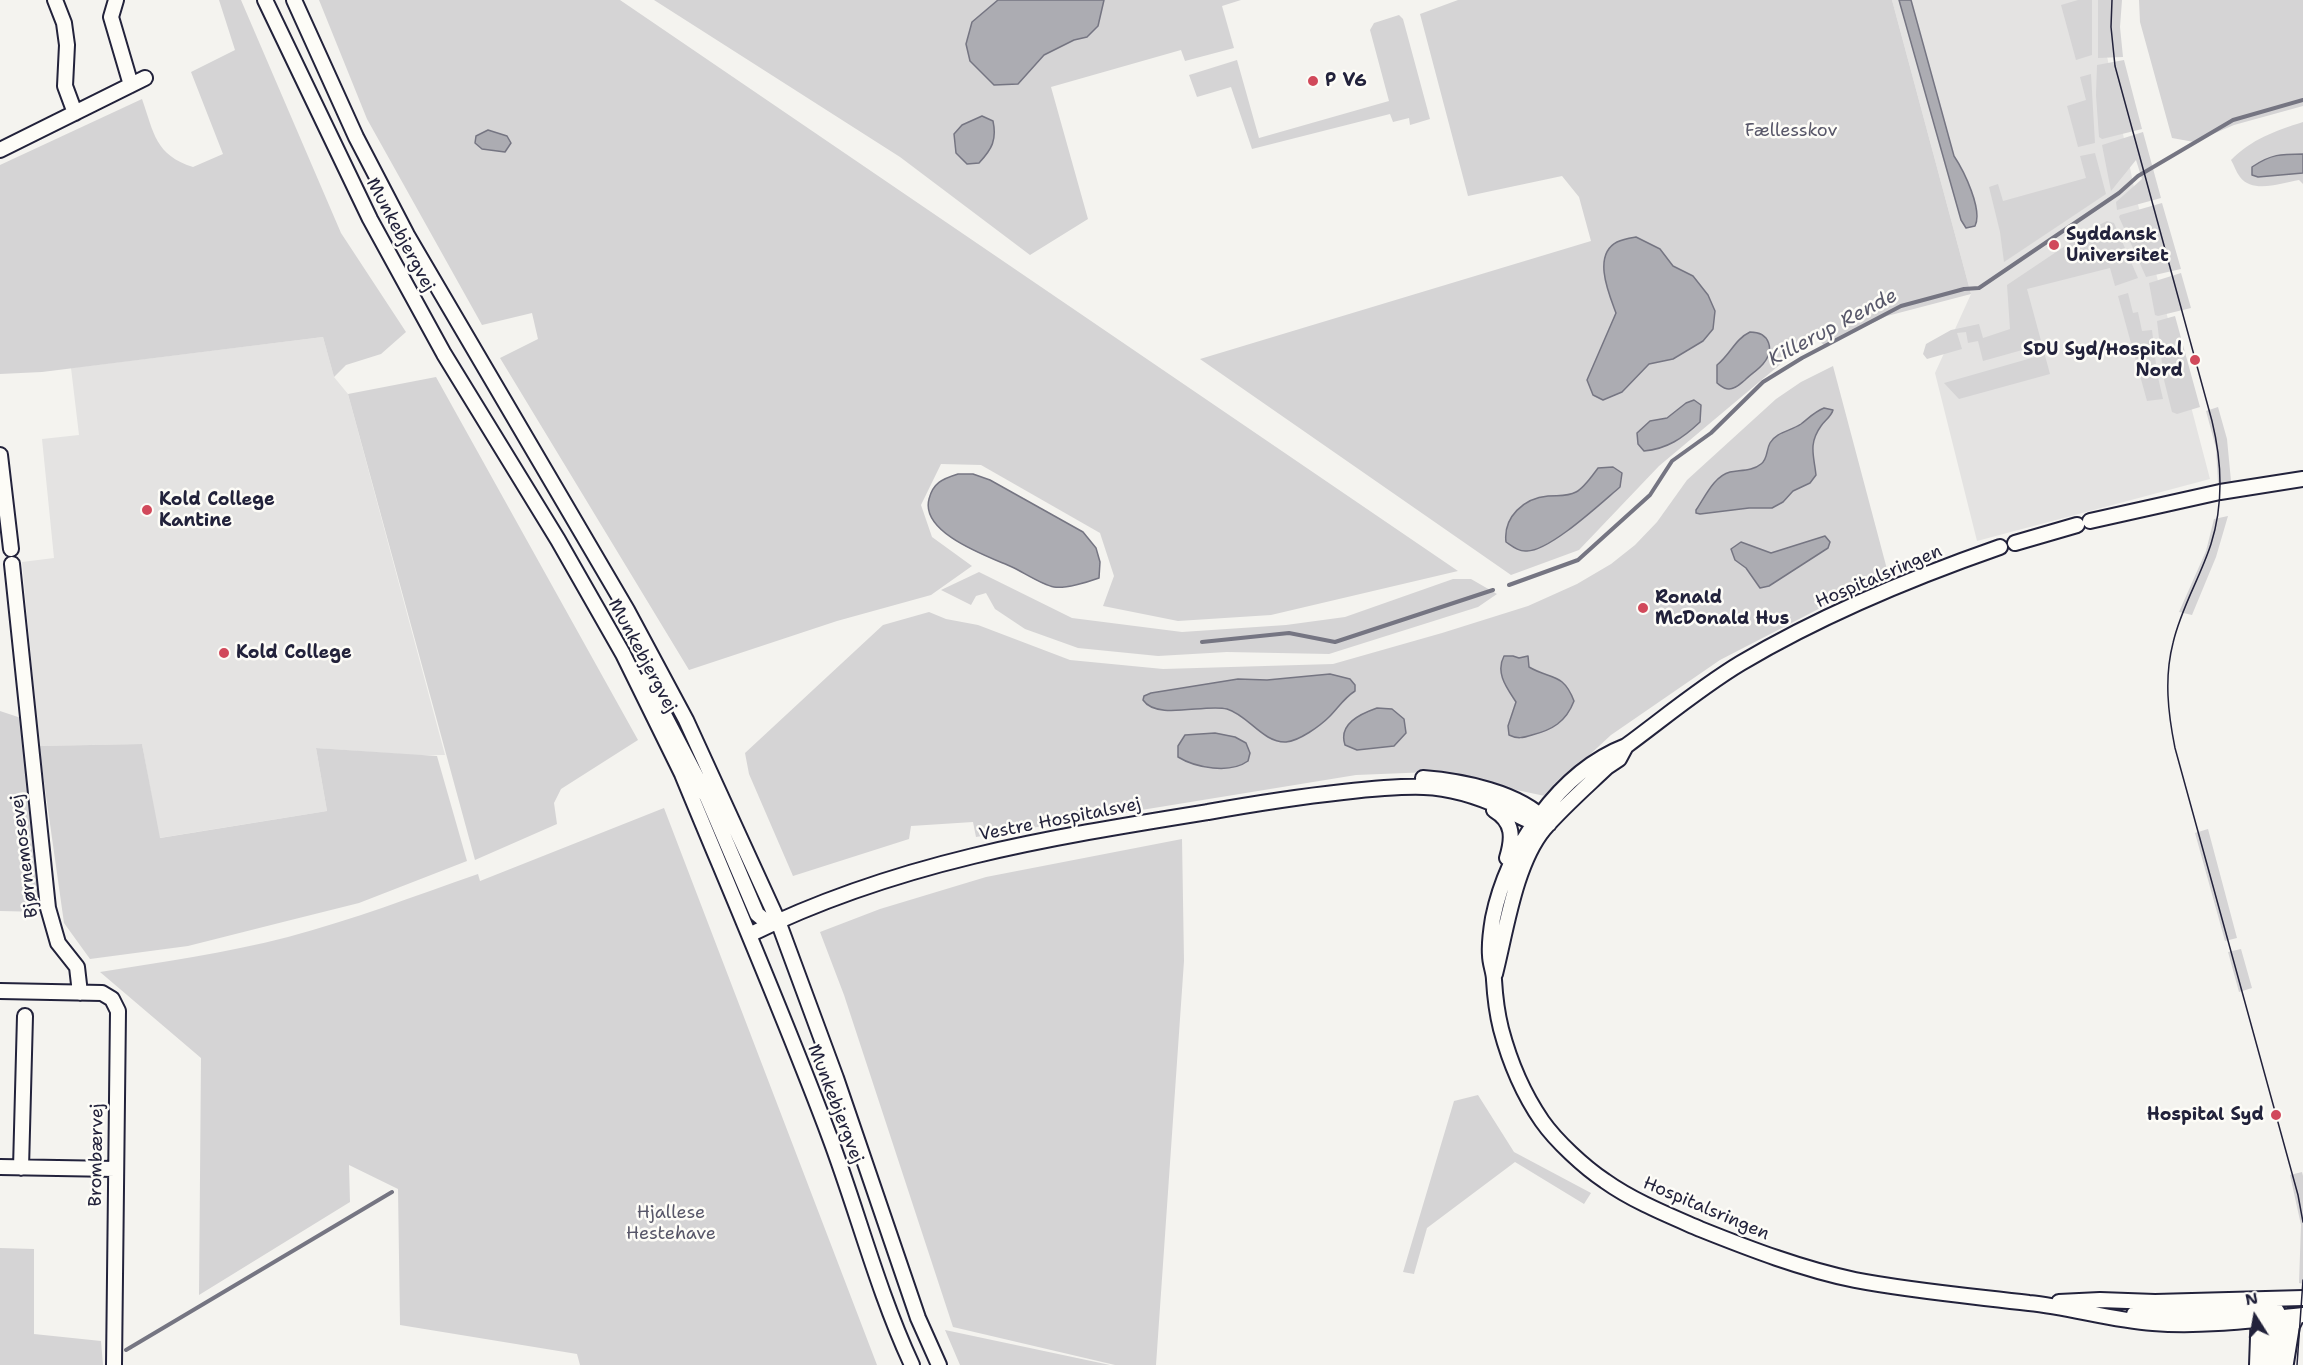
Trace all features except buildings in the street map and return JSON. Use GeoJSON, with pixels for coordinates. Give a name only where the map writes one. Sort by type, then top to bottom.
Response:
{"type":"FeatureCollection","features":[{"type":"Feature","properties":{"kind":"street"},"geometry":{"type":"LineString","coordinates":[[55,0],[64,23],[67,45],[65,86],[75,113]]}},
{"type":"Feature","properties":{"kind":"street"},"geometry":{"type":"LineString","coordinates":[[116,0],[111,17],[131,85]]}},
{"type":"Feature","properties":{"kind":"street","name":"Munkebjergvej"},"geometry":{"type":"LineString","coordinates":[[265,0],[376,230],[444,354],[623,654],[677,765],[749,935],[831,1139],[897,1333],[912,1365]]}},
{"type":"Feature","properties":{"kind":"street","name":"Munkebjergvej"},"geometry":{"type":"LineString","coordinates":[[294,0],[357,137],[407,235],[627,610],[686,720],[778,921],[836,1078],[918,1318],[939,1365]]}},
{"type":"Feature","properties":{"kind":"street"},"geometry":{"type":"LineString","coordinates":[[0,150],[145,78]]}},
{"type":"Feature","properties":{"kind":"street"},"geometry":{"type":"LineString","coordinates":[[0,455],[10,549]]}},
{"type":"Feature","properties":{"kind":"street"},"geometry":{"type":"LineString","coordinates":[[2015,543],[2083,523],[2227,491],[2303,479]]}},
{"type":"Feature","properties":{"kind":"street","name":"Hospitalsringen"},"geometry":{"type":"LineString","coordinates":[[2000,547],[1900,584],[1791,636],[1740,664],[1626,746],[1606,753],[1580,772],[1519,846],[1500,891],[1490,934],[1490,957],[1499,1021],[1509,1061],[1521,1087],[1544,1123],[1578,1159],[1605,1181],[1671,1216],[1753,1250],[1797,1264],[1854,1280],[1952,1295],[2034,1303],[2099,1315],[2268,1310],[2303,1298]]}},
{"type":"Feature","properties":{"kind":"street","name":"Bjørnemosevej"},"geometry":{"type":"LineString","coordinates":[[12,564],[48,908],[58,943],[77,967],[80,993]]}},
{"type":"Feature","properties":{"kind":"street"},"geometry":{"type":"LineString","coordinates":[[599,612],[621,631],[707,797],[757,914],[763,919],[778,921]]}},
{"type":"Feature","properties":{"kind":"street"},"geometry":{"type":"LineString","coordinates":[[1390,787],[1461,799],[1497,812],[1506,819],[1511,828],[1512,840],[1501,874],[1500,891]]}},
{"type":"Feature","properties":{"kind":"street","name":"Vestre Hospitalsvej"},"geometry":{"type":"LineString","coordinates":[[749,935],[843,894],[978,853],[1077,833],[1290,798],[1390,787],[1426,787],[1461,792],[1541,821]]}},
{"type":"Feature","properties":{"kind":"street","name":"Hospitalsringen"},"geometry":{"type":"LineString","coordinates":[[1494,976],[1510,904],[1541,821]]}},
{"type":"Feature","properties":{"kind":"street","name":"Brombærvej"},"geometry":{"type":"LineString","coordinates":[[0,991],[102,993],[112,999],[118,1011],[114,1365]]}},
{"type":"Feature","properties":{"kind":"street"},"geometry":{"type":"LineString","coordinates":[[21,1168],[25,1016]]}},
{"type":"Feature","properties":{"kind":"street"},"geometry":{"type":"LineString","coordinates":[[0,1167],[115,1169]]}},
{"type":"Feature","properties":{"kind":"street","name":"Hospitalsringen"},"geometry":{"type":"LineString","coordinates":[[2034,1303],[2100,1300],[2301,1312]]}},
{"type":"Feature","properties":{"kind":"street"},"geometry":{"type":"LineString","coordinates":[[2257,1365],[2268,1310]]}},
{"type":"Feature","properties":{"kind":"street"},"geometry":{"type":"LineString","coordinates":[[2267,1365],[2268,1310]]}},
{"type":"Feature","properties":{"kind":"street"},"geometry":{"type":"LineString","coordinates":[[2268,1310],[2277,1365]]}},
{"type":"Feature","properties":{"kind":"street"},"geometry":{"type":"LineString","coordinates":[[2286,1365],[2292,1326],[2301,1312]]}},
{"type":"Feature","properties":{"kind":"shaded area"},"geometry":{"type":"Polygon","coordinates":[[[998,0],[1104,0],[1098,26],[1087,37],[1074,40],[1044,55],[1018,84],[994,85],[970,61],[966,44],[972,22],[998,0]]]}},
{"type":"Feature","properties":{"kind":"shaded area","name":"Syddansk Universitet"},"geometry":{"type":"Polygon","coordinates":[[[1892,0],[2106,0],[2102,32],[2136,197],[2210,479],[1977,541],[1935,373],[1971,294],[1892,0]]]}},
{"type":"Feature","properties":{"kind":"shaded area"},"geometry":{"type":"Polygon","coordinates":[[[1899,0],[1911,0],[1954,156],[1963,171],[1975,201],[1977,219],[1975,226],[1966,228],[1961,220],[1899,0]]]}},
{"type":"Feature","properties":{"kind":"shaded area"},"geometry":{"type":"Polygon","coordinates":[[[982,116],[993,121],[992,144],[979,163],[967,164],[956,153],[954,134],[962,125],[982,116]]]}},
{"type":"Feature","properties":{"kind":"shaded area"},"geometry":{"type":"Polygon","coordinates":[[[488,130],[507,136],[511,143],[505,152],[482,149],[475,143],[476,136],[488,130]]]}},
{"type":"Feature","properties":{"kind":"shaded area"},"geometry":{"type":"Polygon","coordinates":[[[2303,154],[2303,173],[2258,177],[2252,175],[2252,167],[2265,159],[2303,154]]]}},
{"type":"Feature","properties":{"kind":"shaded area"},"geometry":{"type":"Polygon","coordinates":[[[1636,237],[1660,249],[1673,266],[1693,276],[1708,295],[1715,311],[1713,329],[1703,341],[1673,359],[1649,364],[1622,392],[1603,400],[1593,395],[1587,380],[1616,313],[1604,275],[1605,256],[1609,248],[1617,242],[1636,237]]]}},
{"type":"Feature","properties":{"kind":"shaded area"},"geometry":{"type":"Polygon","coordinates":[[[1750,332],[1766,338],[1769,343],[1767,359],[1738,386],[1731,389],[1724,388],[1717,383],[1717,365],[1740,339],[1750,332]]]}},
{"type":"Feature","properties":{"kind":"shaded area","name":"Kold College"},"geometry":{"type":"Polygon","coordinates":[[[323,337],[334,377],[348,394],[445,755],[316,748],[327,811],[159,838],[142,744],[39,746],[22,562],[54,558],[42,439],[79,435],[71,368],[323,337]]]}},
{"type":"Feature","properties":{"kind":"shaded area"},"geometry":{"type":"Polygon","coordinates":[[[1694,400],[1701,405],[1700,422],[1674,442],[1644,451],[1638,444],[1637,433],[1650,421],[1667,418],[1686,403],[1694,400]]]}},
{"type":"Feature","properties":{"kind":"shaded area"},"geometry":{"type":"Polygon","coordinates":[[[1824,408],[1833,410],[1814,439],[1816,475],[1810,483],[1793,491],[1783,502],[1772,508],[1696,513],[1706,493],[1719,478],[1730,472],[1758,466],[1765,460],[1770,443],[1776,436],[1801,424],[1824,408]]]}},
{"type":"Feature","properties":{"kind":"shaded area"},"geometry":{"type":"Polygon","coordinates":[[[1613,467],[1622,473],[1620,487],[1562,535],[1537,549],[1527,551],[1518,550],[1506,542],[1508,525],[1523,505],[1548,496],[1573,494],[1585,485],[1598,468],[1613,467]]]}},
{"type":"Feature","properties":{"kind":"shaded area"},"geometry":{"type":"Polygon","coordinates":[[[958,474],[973,474],[990,480],[1083,532],[1096,548],[1100,562],[1099,578],[1070,586],[1049,586],[972,550],[945,533],[929,511],[929,499],[939,482],[958,474]]]}},
{"type":"Feature","properties":{"kind":"shaded area"},"geometry":{"type":"Polygon","coordinates":[[[1825,536],[1830,542],[1828,548],[1769,586],[1760,588],[1746,568],[1735,560],[1731,549],[1741,542],[1771,553],[1825,536]]]}},
{"type":"Feature","properties":{"kind":"shaded area"},"geometry":{"type":"Polygon","coordinates":[[[1504,656],[1519,658],[1528,656],[1529,667],[1556,678],[1565,685],[1574,701],[1558,724],[1546,731],[1526,737],[1517,738],[1509,735],[1508,726],[1516,702],[1501,674],[1504,656]]]}},
{"type":"Feature","properties":{"kind":"shaded area"},"geometry":{"type":"Polygon","coordinates":[[[1330,674],[1350,679],[1355,685],[1355,691],[1315,729],[1286,742],[1270,738],[1235,712],[1227,709],[1159,709],[1143,700],[1144,696],[1151,693],[1238,679],[1267,680],[1330,674]]]}},
{"type":"Feature","properties":{"kind":"shaded area"},"geometry":{"type":"Polygon","coordinates":[[[1377,708],[1392,709],[1404,719],[1406,733],[1394,746],[1357,750],[1345,745],[1345,731],[1352,721],[1377,708]]]}},
{"type":"Feature","properties":{"kind":"shaded area"},"geometry":{"type":"Polygon","coordinates":[[[1215,733],[1235,737],[1246,743],[1250,753],[1248,761],[1232,767],[1213,768],[1203,767],[1178,757],[1178,746],[1185,735],[1215,733]]]}},
{"type":"Feature","properties":{"kind":"green space"},"geometry":{"type":"Polygon","coordinates":[[[219,0],[241,0],[341,233],[406,332],[381,354],[346,365],[334,377],[323,337],[42,372],[0,374],[0,165],[142,99],[153,132],[163,149],[171,156],[193,167],[223,154],[191,72],[235,50],[219,0]]]}},
{"type":"Feature","properties":{"kind":"green space"},"geometry":{"type":"Polygon","coordinates":[[[319,0],[620,0],[1458,571],[1271,615],[1178,621],[1103,606],[1114,576],[1100,533],[981,465],[941,464],[921,505],[932,537],[972,566],[931,595],[837,621],[689,670],[500,358],[538,339],[532,313],[482,325],[367,119],[319,0]]]}},
{"type":"Feature","properties":{"kind":"green space"},"geometry":{"type":"Polygon","coordinates":[[[654,0],[1241,0],[1222,6],[1234,48],[1185,61],[1181,50],[1051,87],[1088,219],[1030,255],[900,157],[654,0]]]}},
{"type":"Feature","properties":{"kind":"green space","name":"Fællesskov"},"geometry":{"type":"Polygon","coordinates":[[[1458,0],[1892,0],[1971,294],[1887,316],[1825,346],[1814,336],[1659,466],[1579,550],[1511,575],[1200,359],[1591,241],[1579,197],[1562,176],[1468,196],[1420,14],[1458,0]]]}},
{"type":"Feature","properties":{"kind":"green space"},"geometry":{"type":"Polygon","coordinates":[[[2078,0],[2092,0],[2092,55],[2076,60],[2061,5],[2078,0]]]}},
{"type":"Feature","properties":{"kind":"green space"},"geometry":{"type":"Polygon","coordinates":[[[2098,0],[2122,0],[2120,27],[2123,57],[2098,58],[2098,0]]]}},
{"type":"Feature","properties":{"kind":"green space"},"geometry":{"type":"Polygon","coordinates":[[[2139,0],[2303,0],[2303,106],[2234,125],[2194,142],[2172,138],[2140,22],[2139,0]]]}},
{"type":"Feature","properties":{"kind":"green space"},"geometry":{"type":"Polygon","coordinates":[[[1399,15],[1403,19],[1430,119],[1410,125],[1409,118],[1393,122],[1390,114],[1252,149],[1231,87],[1197,97],[1189,75],[1237,60],[1259,138],[1389,101],[1370,30],[1374,23],[1399,15]]]}},
{"type":"Feature","properties":{"kind":"green space"},"geometry":{"type":"Polygon","coordinates":[[[2124,60],[2142,129],[2102,139],[2099,137],[2096,95],[2097,65],[2124,60]]]}},
{"type":"Feature","properties":{"kind":"green space"},"geometry":{"type":"Polygon","coordinates":[[[2091,74],[2095,143],[2078,147],[2067,106],[2086,100],[2080,77],[2091,74]]]}},
{"type":"Feature","properties":{"kind":"green space"},"geometry":{"type":"Polygon","coordinates":[[[2303,122],[2303,184],[2299,180],[2260,186],[2252,185],[2240,177],[2231,160],[2247,146],[2303,122]]]}},
{"type":"Feature","properties":{"kind":"green space"},"geometry":{"type":"Polygon","coordinates":[[[2143,132],[2161,198],[2117,210],[2116,202],[2142,179],[2136,160],[2111,191],[2102,145],[2143,132]]]}},
{"type":"Feature","properties":{"kind":"green space"},"geometry":{"type":"Polygon","coordinates":[[[2095,153],[2106,194],[2004,262],[2000,232],[1989,187],[1998,184],[2003,201],[2086,178],[2080,156],[2095,153]]]}},
{"type":"Feature","properties":{"kind":"green space"},"geometry":{"type":"Polygon","coordinates":[[[2162,203],[2181,269],[2146,277],[2119,217],[2162,203]]]}},
{"type":"Feature","properties":{"kind":"green space"},"geometry":{"type":"Polygon","coordinates":[[[2107,221],[2114,223],[2138,278],[2115,286],[2110,268],[2027,289],[2050,374],[1959,399],[1944,383],[2035,357],[2033,347],[1983,361],[1978,341],[1968,343],[1966,332],[1957,333],[1962,349],[1927,359],[1923,354],[1926,344],[1951,330],[1979,324],[1983,338],[2010,329],[2007,285],[2089,230],[2107,221]]]}},
{"type":"Feature","properties":{"kind":"green space"},"geometry":{"type":"Polygon","coordinates":[[[2181,273],[2191,308],[2155,315],[2149,283],[2181,273]]]}},
{"type":"Feature","properties":{"kind":"green space"},"geometry":{"type":"Polygon","coordinates":[[[2128,293],[2133,313],[2138,312],[2142,331],[2152,330],[2157,373],[2163,399],[2147,401],[2118,296],[2128,293]]]}},
{"type":"Feature","properties":{"kind":"green space"},"geometry":{"type":"Polygon","coordinates":[[[2175,316],[2200,407],[2177,414],[2172,412],[2164,380],[2157,321],[2175,316]]]}},
{"type":"Feature","properties":{"kind":"green space"},"geometry":{"type":"Polygon","coordinates":[[[1833,366],[1888,573],[1720,660],[1611,735],[1545,796],[1431,772],[1356,775],[976,837],[973,822],[911,826],[909,839],[793,876],[749,774],[745,753],[883,625],[929,612],[946,619],[978,625],[1070,660],[1163,669],[1333,664],[1528,606],[1577,584],[1611,564],[1635,545],[1657,522],[1687,480],[1776,399],[1801,382],[1833,366]]]}},
{"type":"Feature","properties":{"kind":"green space"},"geometry":{"type":"Polygon","coordinates":[[[436,377],[638,740],[561,789],[554,803],[557,824],[475,860],[348,394],[436,377]]]}},
{"type":"Feature","properties":{"kind":"green space"},"geometry":{"type":"Polygon","coordinates":[[[2218,407],[2227,439],[2231,481],[2218,483],[2216,448],[2206,411],[2218,407]]]}},
{"type":"Feature","properties":{"kind":"green space"},"geometry":{"type":"Polygon","coordinates":[[[2228,516],[2216,557],[2192,615],[2179,612],[2206,551],[2214,519],[2228,516]]]}},
{"type":"Feature","properties":{"kind":"green space"},"geometry":{"type":"Polygon","coordinates":[[[979,572],[1072,618],[1182,632],[1286,625],[1345,617],[1453,579],[1471,579],[1497,594],[1478,607],[1329,654],[1227,652],[1158,656],[1078,648],[1025,629],[995,609],[986,593],[976,596],[971,605],[941,590],[979,572]]]}},
{"type":"Feature","properties":{"kind":"green space"},"geometry":{"type":"Polygon","coordinates":[[[0,711],[24,719],[44,912],[0,911],[0,711]]]}},
{"type":"Feature","properties":{"kind":"green space"},"geometry":{"type":"Polygon","coordinates":[[[142,744],[160,838],[327,811],[316,748],[437,756],[467,861],[359,903],[188,946],[90,959],[64,923],[39,746],[142,744]]]}},
{"type":"Feature","properties":{"kind":"green space","name":"Hjallese Hestehave"},"geometry":{"type":"Polygon","coordinates":[[[664,808],[877,1365],[580,1365],[577,1354],[400,1325],[398,1189],[349,1165],[350,1202],[199,1295],[201,1058],[100,972],[265,943],[312,930],[478,874],[480,881],[664,808]]]}},
{"type":"Feature","properties":{"kind":"green space"},"geometry":{"type":"Polygon","coordinates":[[[2208,829],[2237,938],[2225,941],[2195,833],[2208,829]]]}},
{"type":"Feature","properties":{"kind":"green space"},"geometry":{"type":"Polygon","coordinates":[[[1182,839],[1184,961],[1156,1365],[1115,1365],[953,1327],[844,995],[820,932],[880,909],[986,877],[1182,839]]]}},
{"type":"Feature","properties":{"kind":"green space"},"geometry":{"type":"Polygon","coordinates":[[[2241,949],[2252,988],[2239,992],[2228,952],[2241,949]]]}},
{"type":"Feature","properties":{"kind":"green space"},"geometry":{"type":"Polygon","coordinates":[[[1478,1095],[1514,1152],[1591,1193],[1584,1204],[1515,1162],[1427,1228],[1414,1274],[1403,1272],[1454,1101],[1478,1095]]]}},
{"type":"Feature","properties":{"kind":"green space"},"geometry":{"type":"Polygon","coordinates":[[[2302,1172],[2303,1284],[2299,1283],[2301,1225],[2290,1175],[2302,1172]]]}},
{"type":"Feature","properties":{"kind":"green space"},"geometry":{"type":"Polygon","coordinates":[[[0,1248],[34,1249],[34,1334],[101,1341],[103,1365],[0,1365],[0,1248]]]}},
{"type":"Feature","properties":{"kind":"green space"},"geometry":{"type":"Polygon","coordinates":[[[945,1330],[1110,1365],[960,1365],[945,1330]]]}},
{"type":"Feature","properties":{"kind":"waterway","name":"Killerup Rende"},"geometry":{"type":"LineString","coordinates":[[1509,585],[1578,560],[1650,495],[1672,461],[1711,433],[1763,382],[1802,358],[1901,306],[1964,289],[1979,288],[2119,193],[2138,176],[2233,120],[2303,100]]}},
{"type":"Feature","properties":{"kind":"waterway","name":"Killerup Rende"},"geometry":{"type":"LineString","coordinates":[[1202,642],[1289,633],[1335,642],[1493,590]]}},
{"type":"Feature","properties":{"kind":"waterway"},"geometry":{"type":"LineString","coordinates":[[126,1350],[392,1192]]}},
{"type":"Feature","properties":{"kind":"tram line"},"geometry":{"type":"LineString","coordinates":[[2112,0],[2111,27],[2115,66],[2212,421],[2220,467],[2220,498],[2215,529],[2207,557],[2176,630],[2170,656],[2168,682],[2170,722],[2175,748],[2298,1195],[2303,1222]]}},
{"type":"Feature","properties":{"kind":"tram line"},"geometry":{"type":"LineString","coordinates":[[2297,1365],[2303,1280]]}},
{"type":"Feature","properties":{"kind":"place","name":"P V6"},"geometry":{"type":"Point","coordinates":[1313,81]}},
{"type":"Feature","properties":{"kind":"place","name":"Syddansk Universitet"},"geometry":{"type":"Point","coordinates":[2054,245]}},
{"type":"Feature","properties":{"kind":"place","name":"SDU Syd/Hospital Nord"},"geometry":{"type":"Point","coordinates":[2195,360]}},
{"type":"Feature","properties":{"kind":"place","name":"Kold College Kantine"},"geometry":{"type":"Point","coordinates":[147,510]}},
{"type":"Feature","properties":{"kind":"place","name":"Ronald McDonald Hus"},"geometry":{"type":"Point","coordinates":[1643,608]}},
{"type":"Feature","properties":{"kind":"place","name":"Kold College"},"geometry":{"type":"Point","coordinates":[224,653]}},
{"type":"Feature","properties":{"kind":"place","name":"Hospital Syd"},"geometry":{"type":"Point","coordinates":[2276,1115]}}]}
